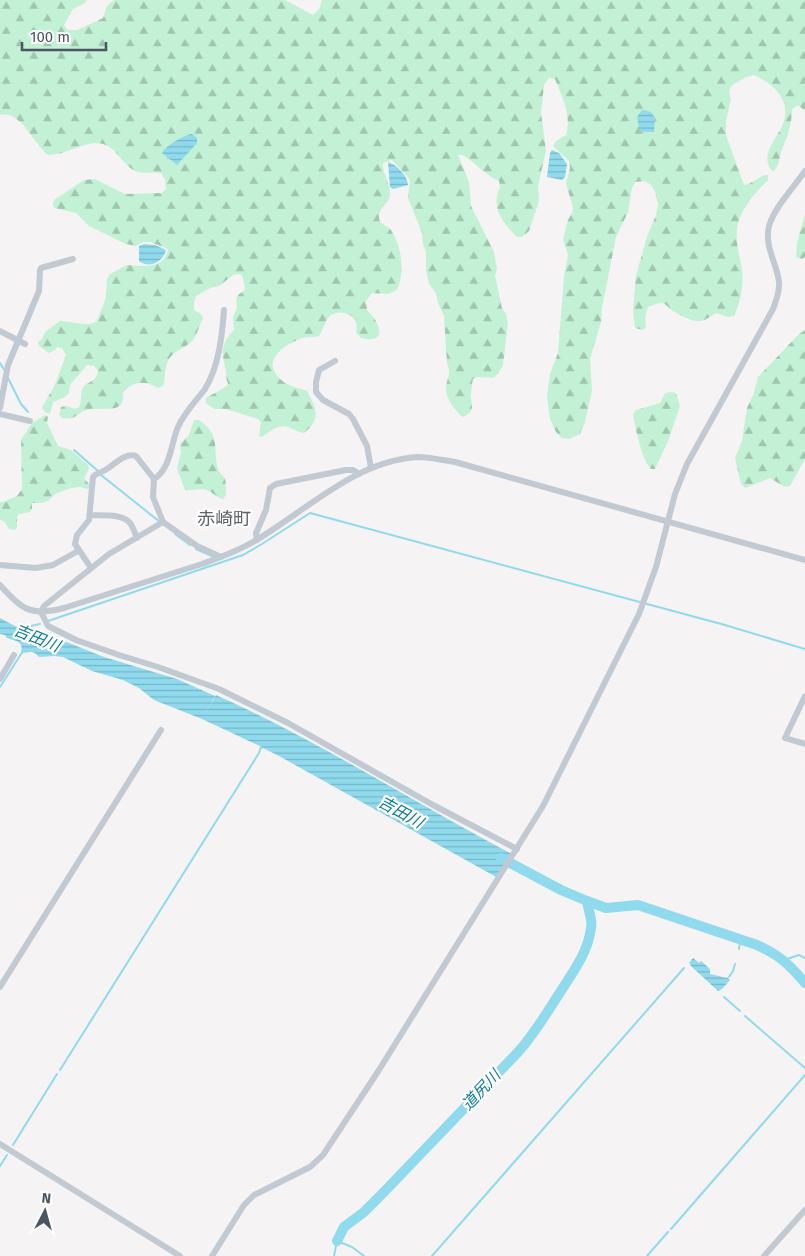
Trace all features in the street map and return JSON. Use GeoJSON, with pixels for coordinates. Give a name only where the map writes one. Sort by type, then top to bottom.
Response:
{"type":"FeatureCollection","features":[{"type":"Feature","properties":{"kind":"street"},"geometry":{"type":"LineString","coordinates":[[212,1256],[244,1205],[254,1195],[310,1167],[323,1155],[497,882],[543,806],[639,614],[656,567],[675,494],[687,464],[775,302],[779,284],[769,249],[769,228],[778,209],[805,171]]}},
{"type":"Feature","properties":{"kind":"street"},"geometry":{"type":"LineString","coordinates":[[0,408],[6,375],[39,291],[40,272],[42,268],[73,259]]}},
{"type":"Feature","properties":{"kind":"street"},"geometry":{"type":"LineString","coordinates":[[154,478],[158,476],[165,465],[178,426],[210,378],[221,342],[224,310]]}},
{"type":"Feature","properties":{"kind":"street"},"geometry":{"type":"LineString","coordinates":[[0,331],[25,344]]}},
{"type":"Feature","properties":{"kind":"street"},"geometry":{"type":"LineString","coordinates":[[334,361],[319,370],[316,392],[323,400],[349,414],[353,419],[367,446],[370,468]]}},
{"type":"Feature","properties":{"kind":"street"},"geometry":{"type":"LineString","coordinates":[[0,414],[30,421]]}},
{"type":"Feature","properties":{"kind":"street"},"geometry":{"type":"LineString","coordinates":[[91,568],[75,545],[76,538],[89,520],[93,477],[116,462],[133,455],[136,456],[154,478],[153,497],[161,523],[197,546],[221,557]]}},
{"type":"Feature","properties":{"kind":"street"},"geometry":{"type":"LineString","coordinates":[[0,585],[22,607],[41,612],[50,612],[64,608],[221,557],[256,540],[330,491],[370,468],[418,457],[455,462],[805,560]]}},
{"type":"Feature","properties":{"kind":"street"},"geometry":{"type":"LineString","coordinates":[[256,540],[256,533],[266,510],[270,488],[276,484],[346,470],[353,470],[359,474]]}},
{"type":"Feature","properties":{"kind":"street"},"geometry":{"type":"LineString","coordinates":[[90,515],[115,516],[125,519],[130,523],[138,538]]}},
{"type":"Feature","properties":{"kind":"street"},"geometry":{"type":"LineString","coordinates":[[41,612],[44,606],[108,554],[161,523]]}},
{"type":"Feature","properties":{"kind":"street"},"geometry":{"type":"LineString","coordinates":[[0,565],[36,568],[53,565],[78,551]]}},
{"type":"Feature","properties":{"kind":"street"},"geometry":{"type":"LineString","coordinates":[[41,612],[48,626],[76,640],[118,655],[158,666],[219,689],[288,723],[517,850]]}},
{"type":"Feature","properties":{"kind":"street"},"geometry":{"type":"LineString","coordinates":[[0,679],[14,655]]}},
{"type":"Feature","properties":{"kind":"street"},"geometry":{"type":"LineString","coordinates":[[805,696],[785,738],[805,744]]}},
{"type":"Feature","properties":{"kind":"street"},"geometry":{"type":"LineString","coordinates":[[0,987],[161,730]]}},
{"type":"Feature","properties":{"kind":"street"},"geometry":{"type":"LineString","coordinates":[[0,1144],[180,1256]]}},
{"type":"Feature","properties":{"kind":"street"},"geometry":{"type":"LineString","coordinates":[[764,1256],[805,1210]]}},
{"type":"Feature","properties":{"kind":"green space"},"geometry":{"type":"Polygon","coordinates":[[[0,0],[87,0],[73,9],[64,25],[68,30],[77,30],[103,18],[107,6],[114,0],[285,0],[313,15],[319,9],[322,0],[805,0],[805,111],[798,105],[792,109],[787,136],[778,164],[774,171],[772,171],[767,159],[770,147],[783,124],[785,108],[783,101],[774,88],[754,75],[746,77],[731,86],[726,135],[744,185],[768,175],[768,180],[746,205],[738,224],[737,242],[742,270],[742,288],[734,316],[728,317],[716,313],[703,320],[695,321],[681,315],[664,303],[658,303],[648,307],[645,318],[646,327],[643,330],[635,328],[633,310],[636,275],[658,204],[655,191],[650,184],[644,181],[635,182],[632,188],[628,212],[616,237],[601,322],[590,359],[592,391],[585,422],[580,434],[569,439],[562,438],[556,432],[550,419],[547,397],[550,374],[558,353],[564,277],[568,255],[563,239],[573,208],[566,183],[570,168],[569,161],[553,146],[556,141],[566,135],[568,128],[567,114],[555,79],[549,78],[544,85],[541,113],[546,151],[538,186],[539,201],[529,231],[522,237],[517,237],[499,214],[496,201],[500,187],[499,181],[489,176],[463,155],[458,155],[469,182],[471,206],[494,252],[497,269],[495,276],[502,308],[508,323],[503,365],[498,374],[493,378],[476,377],[473,379],[472,408],[470,413],[463,417],[453,407],[447,395],[446,386],[449,372],[444,316],[436,293],[429,284],[422,233],[408,198],[410,181],[392,160],[383,163],[390,196],[380,211],[379,220],[391,230],[395,237],[400,252],[402,268],[397,290],[388,294],[372,293],[366,301],[367,310],[378,326],[379,335],[376,338],[370,339],[361,338],[356,332],[356,322],[350,315],[340,312],[335,313],[327,320],[319,336],[303,338],[292,342],[279,352],[273,363],[273,370],[277,376],[285,383],[307,391],[313,403],[316,413],[315,418],[310,428],[304,433],[281,426],[262,437],[259,436],[261,422],[258,419],[226,409],[214,409],[206,403],[206,398],[227,386],[228,383],[223,356],[224,347],[234,330],[233,317],[237,308],[236,299],[244,291],[245,287],[242,275],[238,274],[233,275],[219,286],[210,288],[196,296],[194,310],[201,314],[203,318],[193,340],[169,359],[166,365],[163,386],[158,388],[144,383],[135,384],[123,393],[123,400],[117,407],[87,410],[67,419],[62,418],[59,414],[61,407],[66,406],[75,409],[79,407],[81,392],[86,385],[96,378],[98,371],[94,366],[87,365],[70,385],[69,393],[65,397],[53,402],[50,414],[47,413],[42,407],[54,387],[66,355],[62,348],[57,347],[49,353],[39,346],[38,342],[42,339],[45,332],[60,321],[88,324],[97,321],[106,297],[107,279],[110,274],[127,265],[146,266],[157,264],[166,256],[168,250],[150,242],[143,242],[136,246],[126,244],[89,226],[76,213],[54,208],[54,200],[84,180],[95,179],[125,194],[162,193],[166,189],[165,180],[161,173],[135,171],[113,150],[103,144],[85,145],[48,155],[14,117],[0,115],[0,0]]]}},
{"type":"Feature","properties":{"kind":"green space"},"geometry":{"type":"Polygon","coordinates":[[[805,214],[805,257],[802,259],[796,257],[797,243],[805,214]]]}},
{"type":"Feature","properties":{"kind":"green space"},"geometry":{"type":"Polygon","coordinates":[[[805,330],[805,459],[790,486],[785,487],[770,478],[745,488],[741,484],[735,458],[742,441],[747,408],[754,393],[758,377],[805,330]]]}},
{"type":"Feature","properties":{"kind":"green space"},"geometry":{"type":"Polygon","coordinates":[[[665,393],[676,393],[680,406],[668,441],[655,469],[651,469],[642,451],[633,414],[636,410],[660,403],[665,393]]]}},
{"type":"Feature","properties":{"kind":"green space"},"geometry":{"type":"Polygon","coordinates":[[[45,415],[48,417],[47,423],[58,446],[71,450],[88,465],[89,469],[84,478],[90,488],[71,488],[55,494],[48,501],[32,503],[30,512],[19,514],[17,517],[17,528],[15,530],[9,529],[4,521],[0,520],[0,502],[17,496],[22,489],[21,440],[32,423],[45,415]]]}},
{"type":"Feature","properties":{"kind":"green space"},"geometry":{"type":"Polygon","coordinates":[[[194,420],[199,420],[214,437],[218,469],[225,481],[226,495],[223,499],[203,489],[185,490],[177,469],[181,452],[180,444],[189,435],[194,420]]]}},
{"type":"Feature","properties":{"kind":"water"},"geometry":{"type":"Polygon","coordinates":[[[644,110],[651,112],[655,120],[654,132],[640,132],[637,117],[644,110]]]}},
{"type":"Feature","properties":{"kind":"water"},"geometry":{"type":"Polygon","coordinates":[[[192,134],[197,138],[197,143],[177,165],[162,153],[175,141],[192,134]]]}},
{"type":"Feature","properties":{"kind":"water"},"geometry":{"type":"Polygon","coordinates":[[[552,150],[559,153],[567,164],[565,177],[562,180],[547,177],[552,150]]]}},
{"type":"Feature","properties":{"kind":"water"},"geometry":{"type":"Polygon","coordinates":[[[388,162],[395,165],[401,171],[408,185],[393,189],[390,187],[388,162]]]}},
{"type":"Feature","properties":{"kind":"water"},"geometry":{"type":"Polygon","coordinates":[[[144,244],[155,245],[166,250],[162,258],[151,264],[139,261],[139,246],[144,244]]]}},
{"type":"Feature","properties":{"kind":"water"},"geometry":{"type":"Polygon","coordinates":[[[0,618],[24,631],[44,633],[104,657],[177,679],[215,696],[204,716],[216,695],[292,732],[512,854],[498,878],[279,756],[202,719],[154,700],[139,688],[123,680],[92,671],[63,657],[39,657],[33,652],[21,653],[22,649],[18,642],[0,634],[0,618]]]}},
{"type":"Feature","properties":{"kind":"water"},"geometry":{"type":"Polygon","coordinates":[[[693,958],[699,963],[701,961],[710,969],[710,974],[727,978],[729,976],[730,980],[718,991],[692,967],[689,963],[693,958]]]}},
{"type":"Feature","properties":{"kind":"waterway"},"geometry":{"type":"LineString","coordinates":[[0,363],[5,371]]}},
{"type":"Feature","properties":{"kind":"waterway"},"geometry":{"type":"LineString","coordinates":[[8,378],[21,404],[28,412]]}},
{"type":"Feature","properties":{"kind":"waterway"},"geometry":{"type":"LineString","coordinates":[[74,450],[98,471]]}},
{"type":"Feature","properties":{"kind":"waterway"},"geometry":{"type":"LineString","coordinates":[[101,475],[160,522]]}},
{"type":"Feature","properties":{"kind":"waterway"},"geometry":{"type":"LineString","coordinates":[[48,621],[243,555],[310,513],[725,625],[805,649]]}},
{"type":"Feature","properties":{"kind":"waterway"},"geometry":{"type":"LineString","coordinates":[[175,534],[190,545]]}},
{"type":"Feature","properties":{"kind":"waterway"},"geometry":{"type":"LineString","coordinates":[[196,549],[214,557]]}},
{"type":"Feature","properties":{"kind":"waterway"},"geometry":{"type":"LineString","coordinates":[[17,629],[40,624]]}},
{"type":"Feature","properties":{"kind":"waterway"},"geometry":{"type":"LineString","coordinates":[[0,687],[23,651]]}},
{"type":"Feature","properties":{"kind":"waterway"},"geometry":{"type":"LineString","coordinates":[[60,1070],[261,747]]}},
{"type":"Feature","properties":{"kind":"waterway","name":"吉田川"},"geometry":{"type":"LineString","coordinates":[[501,858],[561,890],[606,908],[638,905],[757,945],[783,961],[805,983]]}},
{"type":"Feature","properties":{"kind":"waterway","name":"道尻川"},"geometry":{"type":"LineString","coordinates":[[337,1241],[344,1227],[364,1212],[383,1193],[519,1051],[534,1031],[573,973],[586,947],[591,925],[587,901]]}},
{"type":"Feature","properties":{"kind":"waterway"},"geometry":{"type":"LineString","coordinates":[[739,949],[740,941]]}},
{"type":"Feature","properties":{"kind":"waterway"},"geometry":{"type":"LineString","coordinates":[[784,960],[799,955],[805,958]]}},
{"type":"Feature","properties":{"kind":"waterway"},"geometry":{"type":"LineString","coordinates":[[729,977],[735,964]]}},
{"type":"Feature","properties":{"kind":"waterway"},"geometry":{"type":"LineString","coordinates":[[432,1256],[684,968]]}},
{"type":"Feature","properties":{"kind":"waterway"},"geometry":{"type":"LineString","coordinates":[[724,997],[740,1011]]}},
{"type":"Feature","properties":{"kind":"waterway"},"geometry":{"type":"LineString","coordinates":[[745,1016],[805,1068]]}},
{"type":"Feature","properties":{"kind":"waterway"},"geometry":{"type":"LineString","coordinates":[[13,1145],[57,1074]]}},
{"type":"Feature","properties":{"kind":"waterway"},"geometry":{"type":"LineString","coordinates":[[671,1229],[805,1075]]}},
{"type":"Feature","properties":{"kind":"waterway"},"geometry":{"type":"LineString","coordinates":[[0,1166],[7,1155]]}},
{"type":"Feature","properties":{"kind":"waterway"},"geometry":{"type":"LineString","coordinates":[[647,1256],[668,1232]]}},
{"type":"Feature","properties":{"kind":"waterway"},"geometry":{"type":"LineString","coordinates":[[334,1256],[337,1241],[352,1247],[364,1256]]}},
{"type":"Feature","properties":{"kind":"district","name":"赤崎町"},"geometry":{"type":"Point","coordinates":[224,519]}}]}
